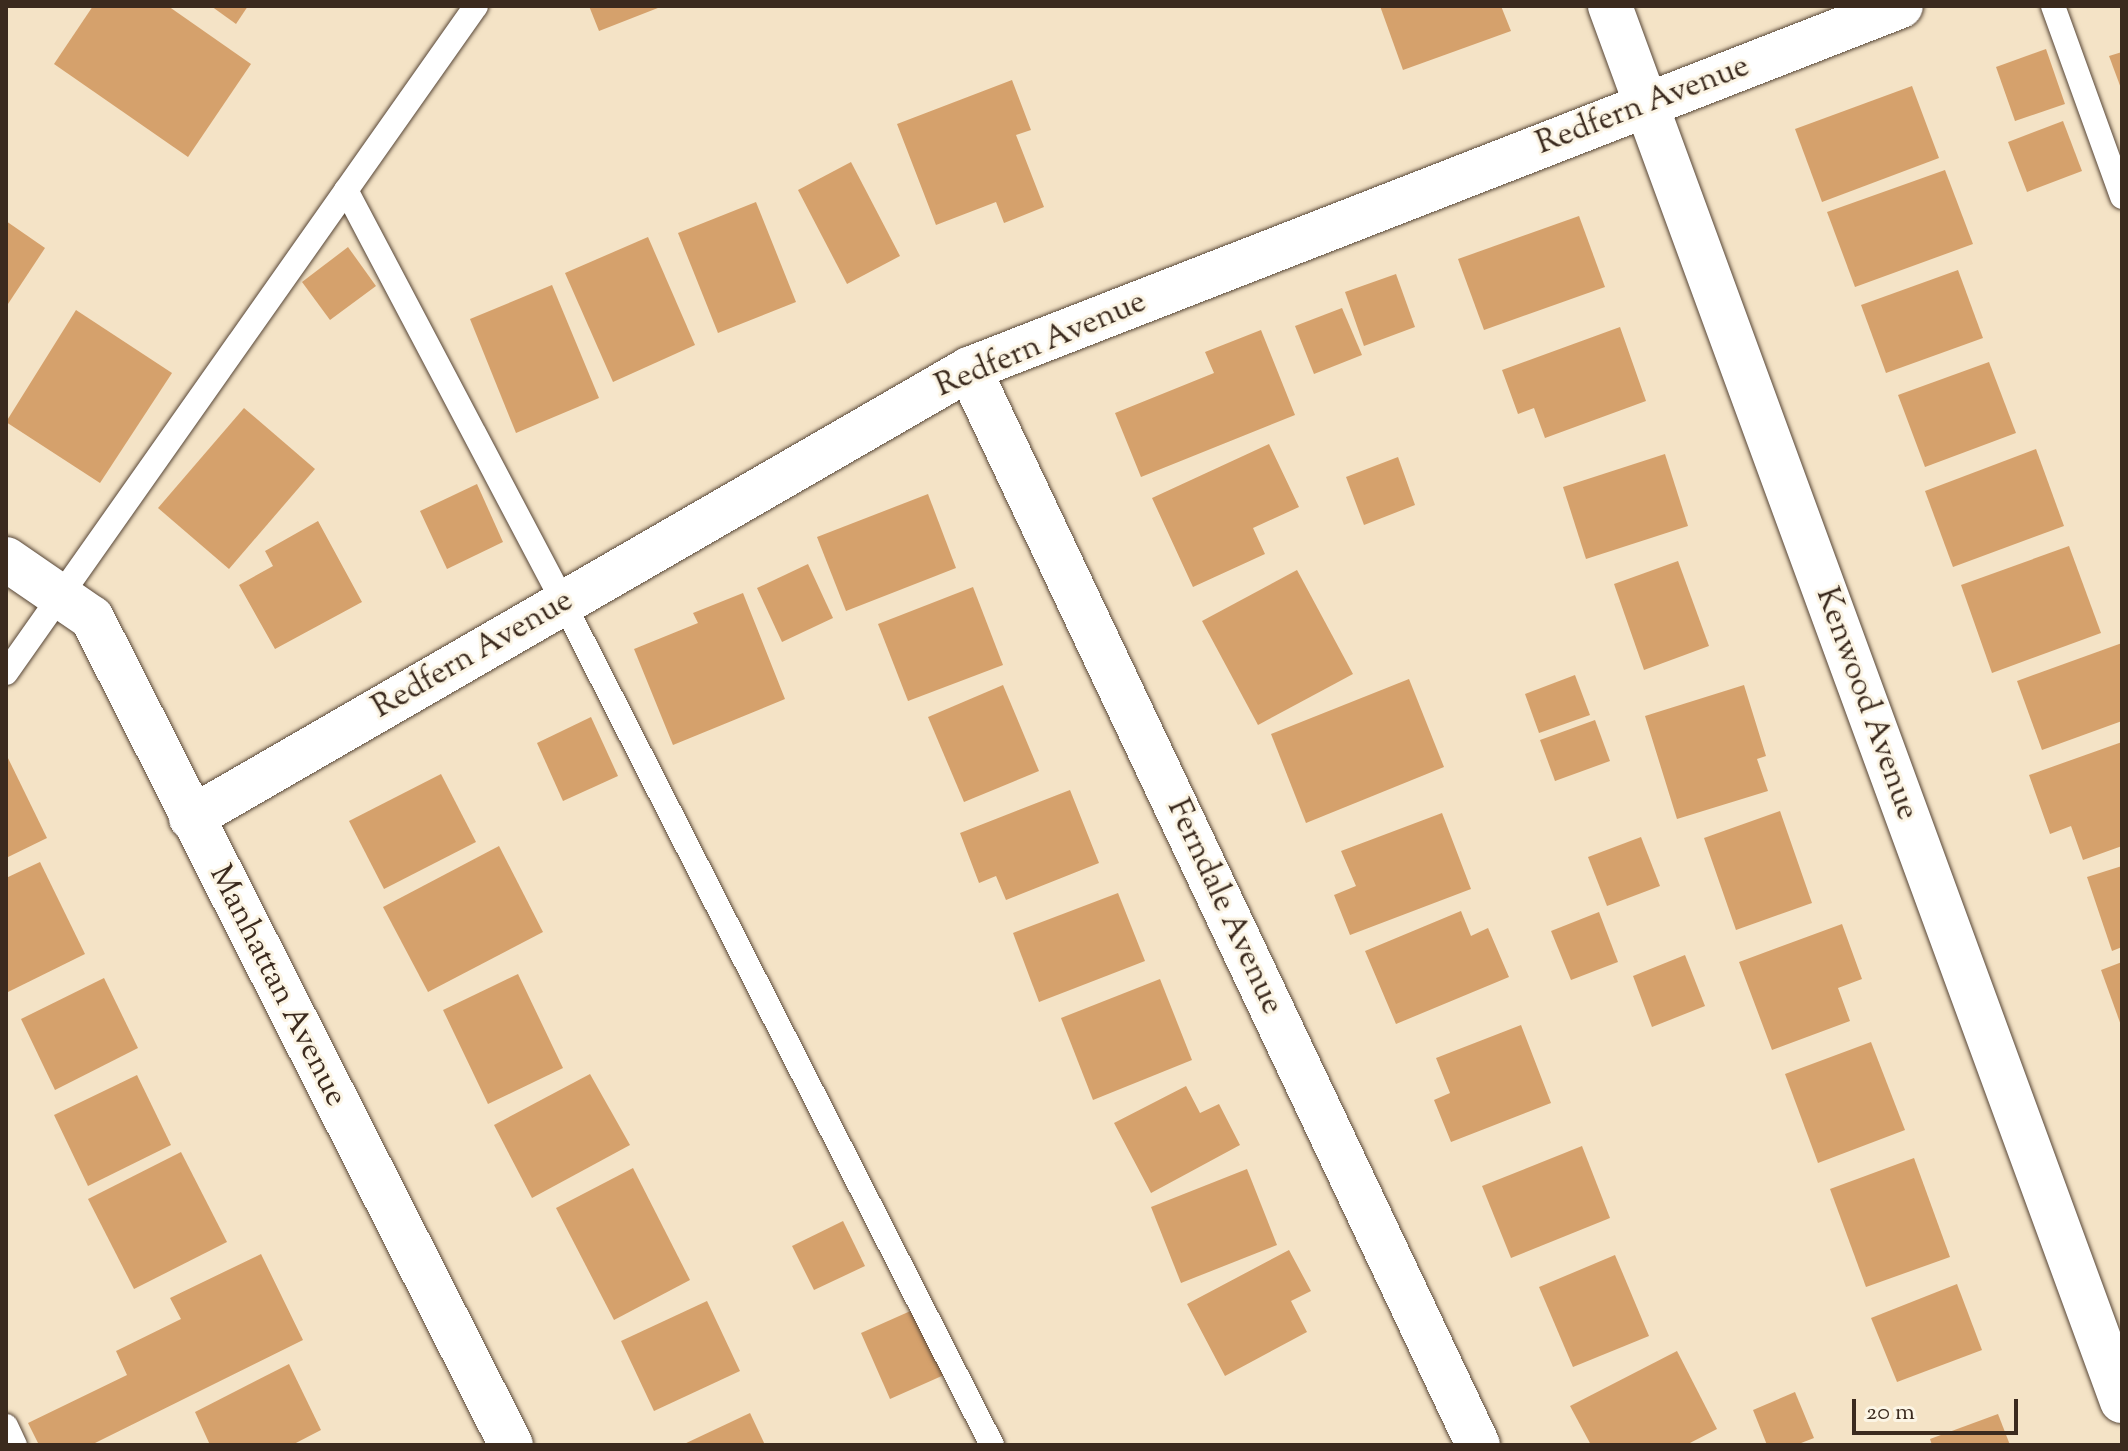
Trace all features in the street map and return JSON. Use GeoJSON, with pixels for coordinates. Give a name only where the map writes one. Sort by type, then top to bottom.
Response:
{"type":"FeatureCollection","features":[{"type":"Feature","properties":{"kind":"street","name":"Kenwood Avenue"},"geometry":{"type":"LineString","coordinates":[[1610,6],[2122,1401]]}},
{"type":"Feature","properties":{"kind":"street","name":"Redfern Avenue"},"geometry":{"type":"LineString","coordinates":[[191,818],[969,369],[1901,6]]}},
{"type":"Feature","properties":{"kind":"street","name":"Ferndale Avenue"},"geometry":{"type":"LineString","coordinates":[[969,369],[1478,1445]]}},
{"type":"Feature","properties":{"kind":"street","name":"Manhattan Avenue"},"geometry":{"type":"LineString","coordinates":[[6,559],[92,618],[511,1445]]}},
{"type":"Feature","properties":{"kind":"lane"},"geometry":{"type":"LineString","coordinates":[[6,673],[476,6]]}},
{"type":"Feature","properties":{"kind":"lane"},"geometry":{"type":"LineString","coordinates":[[2053,6],[2122,197]]}},
{"type":"Feature","properties":{"kind":"lane"},"geometry":{"type":"LineString","coordinates":[[346,190],[563,602],[992,1445]]}},
{"type":"Feature","properties":{"kind":"lane"},"geometry":{"type":"LineString","coordinates":[[6,1426],[15,1445]]}},
{"type":"Feature","properties":{"kind":"building"},"geometry":{"type":"Polygon","coordinates":[[[93,6],[168,6],[251,64],[188,157],[54,64],[93,6]]]}},
{"type":"Feature","properties":{"kind":"building"},"geometry":{"type":"Polygon","coordinates":[[[211,6],[248,6],[236,24],[211,6]]]}},
{"type":"Feature","properties":{"kind":"building"},"geometry":{"type":"Polygon","coordinates":[[[589,6],[663,6],[599,31],[589,6]]]}},
{"type":"Feature","properties":{"kind":"building"},"geometry":{"type":"Polygon","coordinates":[[[1380,6],[1501,6],[1511,31],[1403,70],[1380,6]]]}},
{"type":"Feature","properties":{"kind":"building"},"geometry":{"type":"Polygon","coordinates":[[[2046,49],[2065,104],[2015,121],[1996,67],[2046,49]]]}},
{"type":"Feature","properties":{"kind":"building"},"geometry":{"type":"Polygon","coordinates":[[[2122,52],[2122,91],[2109,56],[2122,52]]]}},
{"type":"Feature","properties":{"kind":"building"},"geometry":{"type":"Polygon","coordinates":[[[1012,80],[1031,130],[1016,135],[1044,207],[1004,223],[996,202],[936,225],[897,124],[1012,80]]]}},
{"type":"Feature","properties":{"kind":"building"},"geometry":{"type":"Polygon","coordinates":[[[1912,86],[1939,158],[1822,202],[1795,129],[1912,86]]]}},
{"type":"Feature","properties":{"kind":"building"},"geometry":{"type":"Polygon","coordinates":[[[2063,121],[2082,171],[2027,192],[2008,142],[2063,121]]]}},
{"type":"Feature","properties":{"kind":"building"},"geometry":{"type":"Polygon","coordinates":[[[851,162],[900,256],[847,284],[798,190],[851,162]]]}},
{"type":"Feature","properties":{"kind":"building"},"geometry":{"type":"Polygon","coordinates":[[[1945,170],[1973,244],[1855,287],[1827,212],[1945,170]]]}},
{"type":"Feature","properties":{"kind":"building"},"geometry":{"type":"Polygon","coordinates":[[[756,202],[796,302],[718,333],[678,233],[756,202]]]}},
{"type":"Feature","properties":{"kind":"building"},"geometry":{"type":"Polygon","coordinates":[[[1579,216],[1605,287],[1484,330],[1458,259],[1579,216]]]}},
{"type":"Feature","properties":{"kind":"building"},"geometry":{"type":"Polygon","coordinates":[[[6,221],[45,248],[6,307],[6,221]]]}},
{"type":"Feature","properties":{"kind":"building"},"geometry":{"type":"Polygon","coordinates":[[[648,237],[695,345],[613,382],[565,273],[648,237]]]}},
{"type":"Feature","properties":{"kind":"building"},"geometry":{"type":"Polygon","coordinates":[[[348,247],[376,286],[330,320],[302,282],[348,247]]]}},
{"type":"Feature","properties":{"kind":"building"},"geometry":{"type":"Polygon","coordinates":[[[1958,270],[1983,338],[1886,373],[1861,305],[1958,270]]]}},
{"type":"Feature","properties":{"kind":"building"},"geometry":{"type":"Polygon","coordinates":[[[1396,274],[1415,327],[1364,346],[1345,292],[1396,274]]]}},
{"type":"Feature","properties":{"kind":"building"},"geometry":{"type":"Polygon","coordinates":[[[552,285],[599,398],[516,433],[470,319],[552,285]]]}},
{"type":"Feature","properties":{"kind":"building"},"geometry":{"type":"Polygon","coordinates":[[[1342,308],[1362,355],[1314,374],[1295,326],[1342,308]]]}},
{"type":"Feature","properties":{"kind":"building"},"geometry":{"type":"Polygon","coordinates":[[[76,310],[172,373],[100,483],[6,422],[76,310]]]}},
{"type":"Feature","properties":{"kind":"building"},"geometry":{"type":"Polygon","coordinates":[[[1620,327],[1646,401],[1545,438],[1534,408],[1518,414],[1502,370],[1620,327]]]}},
{"type":"Feature","properties":{"kind":"building"},"geometry":{"type":"Polygon","coordinates":[[[1261,330],[1295,415],[1141,477],[1115,413],[1214,373],[1205,352],[1261,330]]]}},
{"type":"Feature","properties":{"kind":"building"},"geometry":{"type":"Polygon","coordinates":[[[1989,362],[2016,433],[1925,467],[1898,395],[1989,362]]]}},
{"type":"Feature","properties":{"kind":"building"},"geometry":{"type":"Polygon","coordinates":[[[244,408],[315,469],[229,569],[158,508],[244,408]]]}},
{"type":"Feature","properties":{"kind":"building"},"geometry":{"type":"Polygon","coordinates":[[[1269,444],[1299,507],[1253,528],[1265,554],[1193,587],[1152,498],[1269,444]]]}},
{"type":"Feature","properties":{"kind":"building"},"geometry":{"type":"Polygon","coordinates":[[[2036,449],[2064,526],[1953,567],[1925,491],[2036,449]]]}},
{"type":"Feature","properties":{"kind":"building"},"geometry":{"type":"Polygon","coordinates":[[[1665,454],[1688,526],[1586,559],[1563,487],[1665,454]]]}},
{"type":"Feature","properties":{"kind":"building"},"geometry":{"type":"Polygon","coordinates":[[[1398,457],[1415,505],[1364,525],[1346,477],[1398,457]]]}},
{"type":"Feature","properties":{"kind":"building"},"geometry":{"type":"Polygon","coordinates":[[[477,484],[503,542],[447,569],[420,511],[477,484]]]}},
{"type":"Feature","properties":{"kind":"building"},"geometry":{"type":"Polygon","coordinates":[[[928,494],[956,568],[846,611],[817,537],[928,494]]]}},
{"type":"Feature","properties":{"kind":"building"},"geometry":{"type":"Polygon","coordinates":[[[318,521],[362,602],[275,649],[239,585],[273,566],[265,551],[318,521]]]}},
{"type":"Feature","properties":{"kind":"building"},"geometry":{"type":"Polygon","coordinates":[[[2069,546],[2101,633],[1992,673],[1961,585],[2069,546]]]}},
{"type":"Feature","properties":{"kind":"building"},"geometry":{"type":"Polygon","coordinates":[[[1678,561],[1709,646],[1644,670],[1614,584],[1678,561]]]}},
{"type":"Feature","properties":{"kind":"building"},"geometry":{"type":"Polygon","coordinates":[[[808,564],[833,618],[782,642],[757,588],[808,564]]]}},
{"type":"Feature","properties":{"kind":"building"},"geometry":{"type":"Polygon","coordinates":[[[1297,570],[1353,674],[1258,725],[1202,621],[1297,570]]]}},
{"type":"Feature","properties":{"kind":"building"},"geometry":{"type":"Polygon","coordinates":[[[973,587],[1003,665],[908,701],[878,624],[973,587]]]}},
{"type":"Feature","properties":{"kind":"building"},"geometry":{"type":"Polygon","coordinates":[[[743,593],[785,699],[673,745],[634,649],[698,623],[693,613],[743,593]]]}},
{"type":"Feature","properties":{"kind":"building"},"geometry":{"type":"Polygon","coordinates":[[[2122,643],[2122,721],[2042,750],[2017,681],[2122,643]]]}},
{"type":"Feature","properties":{"kind":"building"},"geometry":{"type":"Polygon","coordinates":[[[1575,675],[1590,715],[1539,733],[1525,694],[1575,675]]]}},
{"type":"Feature","properties":{"kind":"building"},"geometry":{"type":"Polygon","coordinates":[[[1409,679],[1444,767],[1306,823],[1271,734],[1409,679]]]}},
{"type":"Feature","properties":{"kind":"building"},"geometry":{"type":"Polygon","coordinates":[[[1003,685],[1039,771],[964,802],[928,717],[1003,685]]]}},
{"type":"Feature","properties":{"kind":"building"},"geometry":{"type":"Polygon","coordinates":[[[1744,685],[1766,756],[1757,759],[1768,791],[1677,819],[1645,716],[1744,685]]]}},
{"type":"Feature","properties":{"kind":"building"},"geometry":{"type":"Polygon","coordinates":[[[591,717],[618,776],[563,801],[537,743],[591,717]]]}},
{"type":"Feature","properties":{"kind":"building"},"geometry":{"type":"Polygon","coordinates":[[[1595,720],[1610,761],[1555,781],[1540,740],[1595,720]]]}},
{"type":"Feature","properties":{"kind":"building"},"geometry":{"type":"Polygon","coordinates":[[[2122,742],[2122,846],[2083,860],[2071,826],[2050,834],[2029,775],[2122,742]]]}},
{"type":"Feature","properties":{"kind":"building"},"geometry":{"type":"Polygon","coordinates":[[[6,754],[47,838],[6,858],[6,754]]]}},
{"type":"Feature","properties":{"kind":"building"},"geometry":{"type":"Polygon","coordinates":[[[441,774],[476,842],[384,889],[349,821],[441,774]]]}},
{"type":"Feature","properties":{"kind":"building"},"geometry":{"type":"Polygon","coordinates":[[[1070,790],[1099,863],[1006,900],[996,876],[979,883],[960,833],[1070,790]]]}},
{"type":"Feature","properties":{"kind":"building"},"geometry":{"type":"Polygon","coordinates":[[[1780,811],[1812,903],[1736,930],[1704,838],[1780,811]]]}},
{"type":"Feature","properties":{"kind":"building"},"geometry":{"type":"Polygon","coordinates":[[[1442,813],[1471,889],[1350,935],[1334,895],[1356,886],[1341,851],[1442,813]]]}},
{"type":"Feature","properties":{"kind":"building"},"geometry":{"type":"Polygon","coordinates":[[[1641,837],[1660,886],[1607,906],[1588,857],[1641,837]]]}},
{"type":"Feature","properties":{"kind":"building"},"geometry":{"type":"Polygon","coordinates":[[[499,846],[543,932],[428,992],[383,907],[499,846]]]}},
{"type":"Feature","properties":{"kind":"building"},"geometry":{"type":"Polygon","coordinates":[[[40,862],[85,954],[6,993],[6,878],[40,862]]]}},
{"type":"Feature","properties":{"kind":"building"},"geometry":{"type":"Polygon","coordinates":[[[2122,866],[2122,947],[2112,951],[2087,877],[2122,866]]]}},
{"type":"Feature","properties":{"kind":"building"},"geometry":{"type":"Polygon","coordinates":[[[1118,893],[1145,961],[1039,1002],[1013,933],[1118,893]]]}},
{"type":"Feature","properties":{"kind":"building"},"geometry":{"type":"Polygon","coordinates":[[[1461,911],[1471,936],[1488,928],[1509,977],[1396,1024],[1365,951],[1461,911]]]}},
{"type":"Feature","properties":{"kind":"building"},"geometry":{"type":"Polygon","coordinates":[[[1599,912],[1618,962],[1571,980],[1551,931],[1599,912]]]}},
{"type":"Feature","properties":{"kind":"building"},"geometry":{"type":"Polygon","coordinates":[[[1842,924],[1862,979],[1838,988],[1850,1021],[1772,1050],[1739,962],[1842,924]]]}},
{"type":"Feature","properties":{"kind":"building"},"geometry":{"type":"Polygon","coordinates":[[[1685,955],[1705,1006],[1652,1027],[1633,976],[1685,955]]]}},
{"type":"Feature","properties":{"kind":"building"},"geometry":{"type":"Polygon","coordinates":[[[2122,962],[2122,1028],[2101,970],[2122,962]]]}},
{"type":"Feature","properties":{"kind":"building"},"geometry":{"type":"Polygon","coordinates":[[[518,974],[563,1068],[488,1104],[443,1010],[518,974]]]}},
{"type":"Feature","properties":{"kind":"building"},"geometry":{"type":"Polygon","coordinates":[[[104,978],[138,1048],[55,1090],[21,1019],[104,978]]]}},
{"type":"Feature","properties":{"kind":"building"},"geometry":{"type":"Polygon","coordinates":[[[1160,979],[1192,1060],[1093,1100],[1061,1018],[1160,979]]]}},
{"type":"Feature","properties":{"kind":"building"},"geometry":{"type":"Polygon","coordinates":[[[1521,1025],[1551,1103],[1451,1142],[1434,1100],[1450,1093],[1436,1058],[1521,1025]]]}},
{"type":"Feature","properties":{"kind":"building"},"geometry":{"type":"Polygon","coordinates":[[[1871,1042],[1905,1130],[1818,1163],[1785,1074],[1871,1042]]]}},
{"type":"Feature","properties":{"kind":"building"},"geometry":{"type":"Polygon","coordinates":[[[590,1074],[630,1145],[532,1198],[494,1125],[590,1074]]]}},
{"type":"Feature","properties":{"kind":"building"},"geometry":{"type":"Polygon","coordinates":[[[137,1075],[171,1145],[88,1186],[54,1115],[137,1075]]]}},
{"type":"Feature","properties":{"kind":"building"},"geometry":{"type":"Polygon","coordinates":[[[1186,1086],[1200,1113],[1219,1104],[1240,1145],[1151,1193],[1114,1123],[1186,1086]]]}},
{"type":"Feature","properties":{"kind":"building"},"geometry":{"type":"Polygon","coordinates":[[[1582,1146],[1610,1218],[1511,1258],[1482,1186],[1582,1146]]]}},
{"type":"Feature","properties":{"kind":"building"},"geometry":{"type":"Polygon","coordinates":[[[181,1152],[227,1242],[134,1289],[88,1199],[181,1152]]]}},
{"type":"Feature","properties":{"kind":"building"},"geometry":{"type":"Polygon","coordinates":[[[1914,1158],[1950,1257],[1866,1287],[1830,1189],[1914,1158]]]}},
{"type":"Feature","properties":{"kind":"building"},"geometry":{"type":"Polygon","coordinates":[[[633,1168],[690,1280],[614,1320],[556,1208],[633,1168]]]}},
{"type":"Feature","properties":{"kind":"building"},"geometry":{"type":"Polygon","coordinates":[[[1247,1169],[1277,1245],[1181,1283],[1151,1207],[1247,1169]]]}},
{"type":"Feature","properties":{"kind":"building"},"geometry":{"type":"Polygon","coordinates":[[[843,1221],[865,1266],[814,1290],[792,1246],[843,1221]]]}},
{"type":"Feature","properties":{"kind":"building"},"geometry":{"type":"Polygon","coordinates":[[[1289,1250],[1311,1291],[1291,1301],[1307,1332],[1225,1376],[1187,1304],[1289,1250]]]}},
{"type":"Feature","properties":{"kind":"building"},"geometry":{"type":"Polygon","coordinates":[[[261,1254],[303,1340],[91,1445],[39,1445],[28,1423],[127,1375],[116,1351],[181,1319],[170,1298],[261,1254]]]}},
{"type":"Feature","properties":{"kind":"building"},"geometry":{"type":"Polygon","coordinates":[[[1615,1255],[1649,1336],[1573,1367],[1539,1287],[1615,1255]]]}},
{"type":"Feature","properties":{"kind":"building"},"geometry":{"type":"Polygon","coordinates":[[[1957,1284],[1982,1350],[1897,1382],[1871,1318],[1957,1284]]]}},
{"type":"Feature","properties":{"kind":"building"},"geometry":{"type":"Polygon","coordinates":[[[707,1301],[740,1371],[654,1411],[621,1341],[707,1301]]]}},
{"type":"Feature","properties":{"kind":"building"},"geometry":{"type":"Polygon","coordinates":[[[915,1309],[944,1375],[890,1399],[861,1333],[915,1309]]]}},
{"type":"Feature","properties":{"kind":"building"},"geometry":{"type":"Polygon","coordinates":[[[1677,1351],[1717,1429],[1686,1445],[1591,1445],[1570,1406],[1677,1351]]]}},
{"type":"Feature","properties":{"kind":"building"},"geometry":{"type":"Polygon","coordinates":[[[289,1364],[321,1430],[292,1445],[210,1445],[195,1412],[289,1364]]]}},
{"type":"Feature","properties":{"kind":"building"},"geometry":{"type":"Polygon","coordinates":[[[1795,1392],[1814,1438],[1796,1445],[1767,1445],[1753,1410],[1795,1392]]]}},
{"type":"Feature","properties":{"kind":"building"},"geometry":{"type":"Polygon","coordinates":[[[750,1413],[765,1445],[682,1445],[750,1413]]]}},
{"type":"Feature","properties":{"kind":"building"},"geometry":{"type":"Polygon","coordinates":[[[1998,1414],[2010,1445],[1932,1445],[1930,1439],[1998,1414]]]}}]}
